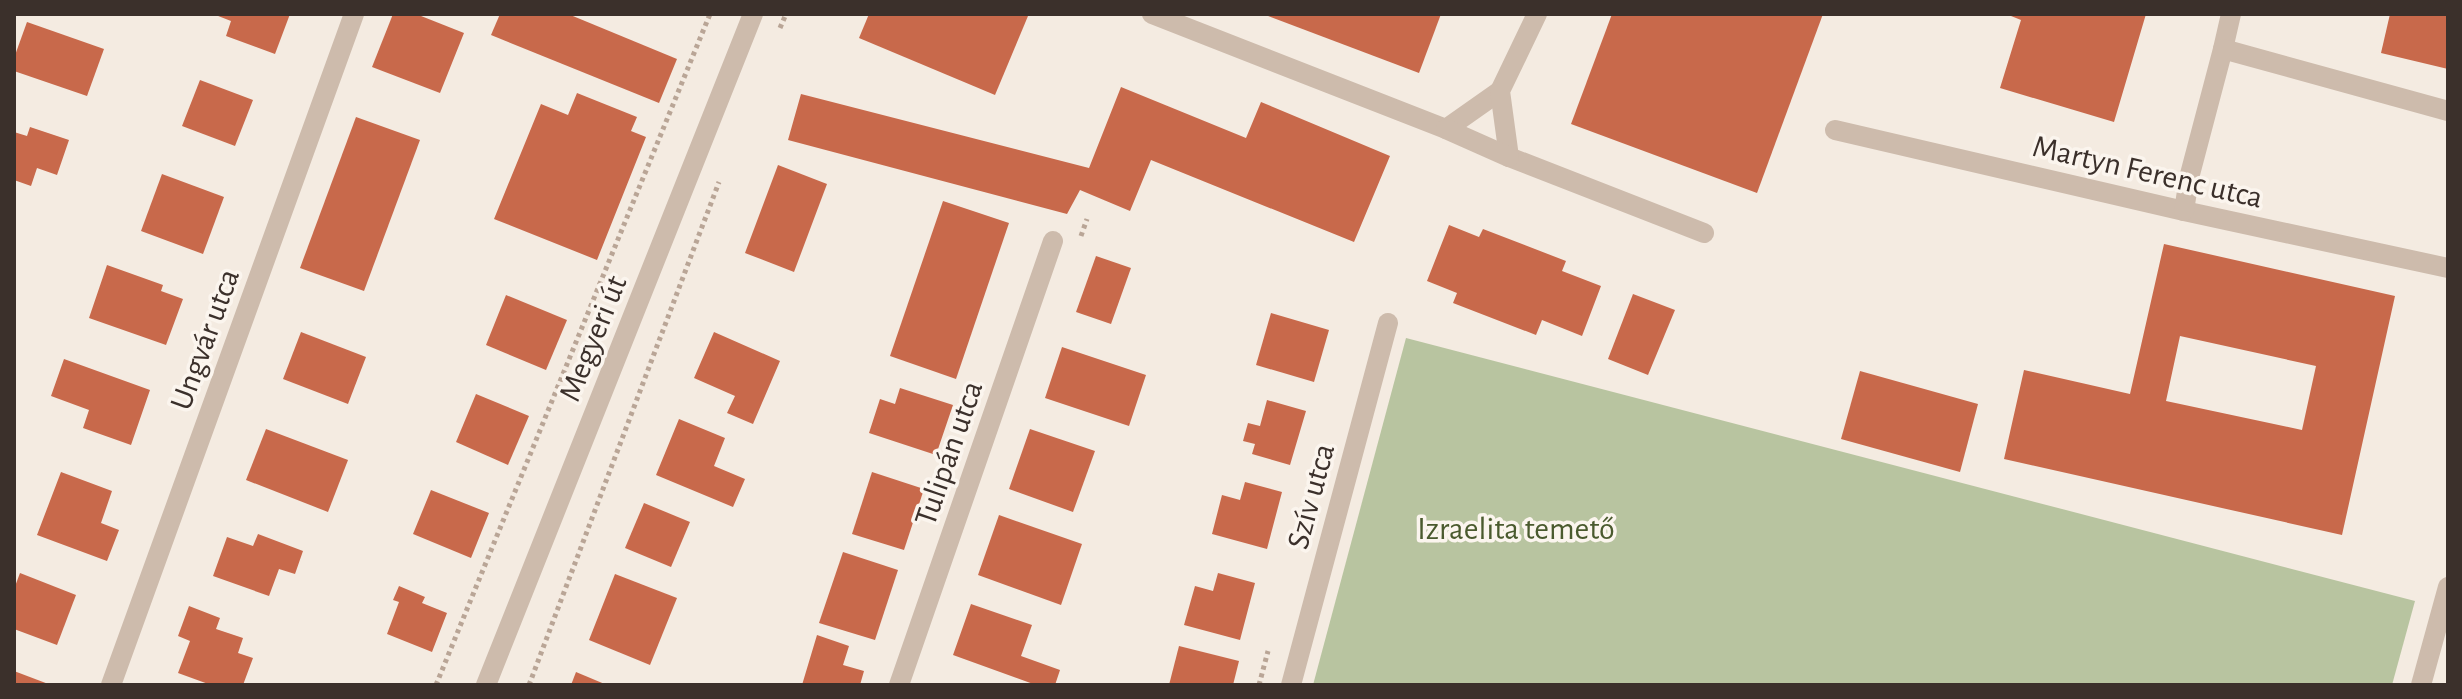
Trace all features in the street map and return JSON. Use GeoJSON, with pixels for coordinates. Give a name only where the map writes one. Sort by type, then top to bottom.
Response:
{"type":"FeatureCollection","features":[{"type":"Feature","properties":{"kind":"street","name":"Ungvár utca"},"geometry":{"type":"LineString","coordinates":[[111,685],[354,14]]}},
{"type":"Feature","properties":{"kind":"street","name":"Megyeri út"},"geometry":{"type":"LineString","coordinates":[[486,685],[753,14]]}},
{"type":"Feature","properties":{"kind":"street"},"geometry":{"type":"LineString","coordinates":[[1152,14],[1704,233]]}},
{"type":"Feature","properties":{"kind":"street"},"geometry":{"type":"LineString","coordinates":[[1446,129],[1500,91],[1537,14]]}},
{"type":"Feature","properties":{"kind":"street"},"geometry":{"type":"LineString","coordinates":[[2184,211],[2189,178],[2231,14]]}},
{"type":"Feature","properties":{"kind":"street"},"geometry":{"type":"LineString","coordinates":[[2223,49],[2448,111]]}},
{"type":"Feature","properties":{"kind":"street"},"geometry":{"type":"LineString","coordinates":[[1500,91],[1509,157]]}},
{"type":"Feature","properties":{"kind":"street","name":"Martyn Ferenc utca"},"geometry":{"type":"LineString","coordinates":[[1835,130],[2448,268]]}},
{"type":"Feature","properties":{"kind":"street","name":"Tulipán utca"},"geometry":{"type":"LineString","coordinates":[[899,685],[1053,241]]}},
{"type":"Feature","properties":{"kind":"street","name":"Szív utca"},"geometry":{"type":"LineString","coordinates":[[1291,685],[1388,323]]}},
{"type":"Feature","properties":{"kind":"street"},"geometry":{"type":"LineString","coordinates":[[2421,685],[2448,587]]}},
{"type":"Feature","properties":{"kind":"path"},"geometry":{"type":"LineString","coordinates":[[436,685],[710,14]]}},
{"type":"Feature","properties":{"kind":"path"},"geometry":{"type":"LineString","coordinates":[[780,29],[786,14]]}},
{"type":"Feature","properties":{"kind":"path"},"geometry":{"type":"LineString","coordinates":[[529,685],[721,177]]}},
{"type":"Feature","properties":{"kind":"green space","name":"Izraelita temető"},"geometry":{"type":"Polygon","coordinates":[[[1406,338],[2415,601],[2392,685],[1313,685],[1406,338]]]}},
{"type":"Feature","properties":{"kind":"building"},"geometry":{"type":"Polygon","coordinates":[[[213,14],[290,14],[275,54],[226,36],[231,21],[213,14]]]}},
{"type":"Feature","properties":{"kind":"building"},"geometry":{"type":"Polygon","coordinates":[[[393,14],[416,14],[464,33],[440,93],[372,67],[393,14]]]}},
{"type":"Feature","properties":{"kind":"building"},"geometry":{"type":"Polygon","coordinates":[[[500,14],[568,14],[677,59],[659,103],[491,35],[500,14]]]}},
{"type":"Feature","properties":{"kind":"building"},"geometry":{"type":"Polygon","coordinates":[[[869,14],[1028,16],[995,95],[859,38],[869,14]]]}},
{"type":"Feature","properties":{"kind":"building"},"geometry":{"type":"Polygon","coordinates":[[[1263,14],[1441,14],[1419,73],[1263,14]]]}},
{"type":"Feature","properties":{"kind":"building"},"geometry":{"type":"Polygon","coordinates":[[[1612,14],[1823,14],[1757,193],[1571,124],[1612,14]]]}},
{"type":"Feature","properties":{"kind":"building"},"geometry":{"type":"Polygon","coordinates":[[[2006,14],[2146,14],[2114,122],[2000,88],[2021,20],[2006,14]]]}},
{"type":"Feature","properties":{"kind":"building"},"geometry":{"type":"Polygon","coordinates":[[[2390,14],[2448,14],[2448,69],[2381,53],[2390,14]]]}},
{"type":"Feature","properties":{"kind":"building"},"geometry":{"type":"Polygon","coordinates":[[[27,22],[104,49],[87,96],[14,71],[14,58],[27,22]]]}},
{"type":"Feature","properties":{"kind":"building"},"geometry":{"type":"Polygon","coordinates":[[[200,80],[253,100],[235,146],[182,126],[200,80]]]}},
{"type":"Feature","properties":{"kind":"building"},"geometry":{"type":"Polygon","coordinates":[[[1121,87],[1246,138],[1261,102],[1390,156],[1354,242],[1151,160],[1130,211],[1080,190],[1067,214],[788,140],[801,94],[1089,168],[1121,87]]]}},
{"type":"Feature","properties":{"kind":"building"},"geometry":{"type":"Polygon","coordinates":[[[577,93],[637,117],[631,131],[646,137],[597,260],[494,219],[541,104],[568,115],[577,93]]]}},
{"type":"Feature","properties":{"kind":"building"},"geometry":{"type":"Polygon","coordinates":[[[356,117],[420,140],[364,291],[300,268],[356,117]]]}},
{"type":"Feature","properties":{"kind":"building"},"geometry":{"type":"Polygon","coordinates":[[[30,127],[69,140],[57,175],[37,168],[31,186],[14,180],[14,132],[27,136],[30,127]]]}},
{"type":"Feature","properties":{"kind":"building"},"geometry":{"type":"Polygon","coordinates":[[[778,165],[827,184],[794,272],[745,253],[778,165]]]}},
{"type":"Feature","properties":{"kind":"building"},"geometry":{"type":"Polygon","coordinates":[[[162,174],[224,197],[203,254],[141,231],[162,174]]]}},
{"type":"Feature","properties":{"kind":"building"},"geometry":{"type":"Polygon","coordinates":[[[943,201],[1009,223],[956,379],[890,356],[943,201]]]}},
{"type":"Feature","properties":{"kind":"building"},"geometry":{"type":"Polygon","coordinates":[[[1449,225],[1479,237],[1483,229],[1566,261],[1562,271],[1601,286],[1582,336],[1542,320],[1536,335],[1453,303],[1457,293],[1427,281],[1449,225]]]}},
{"type":"Feature","properties":{"kind":"building"},"geometry":{"type":"Polygon","coordinates":[[[2164,244],[2395,296],[2342,535],[2004,459],[2024,370],[2130,394],[2164,244]],[[2180,336],[2166,401],[2302,430],[2316,366],[2180,336]]]}},
{"type":"Feature","properties":{"kind":"building"},"geometry":{"type":"Polygon","coordinates":[[[1096,256],[1131,268],[1111,324],[1076,312],[1096,256]]]}},
{"type":"Feature","properties":{"kind":"building"},"geometry":{"type":"Polygon","coordinates":[[[107,265],[163,285],[161,291],[183,299],[166,345],[89,318],[107,265]]]}},
{"type":"Feature","properties":{"kind":"building"},"geometry":{"type":"Polygon","coordinates":[[[1633,294],[1675,310],[1648,375],[1608,359],[1633,294]]]}},
{"type":"Feature","properties":{"kind":"building"},"geometry":{"type":"Polygon","coordinates":[[[506,295],[567,320],[546,370],[486,345],[506,295]]]}},
{"type":"Feature","properties":{"kind":"building"},"geometry":{"type":"Polygon","coordinates":[[[1271,313],[1329,330],[1314,382],[1256,365],[1271,313]]]}},
{"type":"Feature","properties":{"kind":"building"},"geometry":{"type":"Polygon","coordinates":[[[301,332],[366,357],[348,404],[283,379],[301,332]]]}},
{"type":"Feature","properties":{"kind":"building"},"geometry":{"type":"Polygon","coordinates":[[[714,332],[780,361],[753,424],[727,413],[735,396],[694,378],[714,332]]]}},
{"type":"Feature","properties":{"kind":"building"},"geometry":{"type":"Polygon","coordinates":[[[1062,347],[1146,375],[1129,426],[1045,398],[1062,347]]]}},
{"type":"Feature","properties":{"kind":"building"},"geometry":{"type":"Polygon","coordinates":[[[64,359],[150,390],[131,445],[83,428],[89,410],[51,396],[64,359]]]}},
{"type":"Feature","properties":{"kind":"building"},"geometry":{"type":"Polygon","coordinates":[[[1860,371],[1978,404],[1960,472],[1841,439],[1860,371]]]}},
{"type":"Feature","properties":{"kind":"building"},"geometry":{"type":"Polygon","coordinates":[[[900,388],[953,405],[936,455],[869,433],[880,399],[895,404],[900,388]]]}},
{"type":"Feature","properties":{"kind":"building"},"geometry":{"type":"Polygon","coordinates":[[[476,394],[529,416],[508,465],[456,442],[476,394]]]}},
{"type":"Feature","properties":{"kind":"building"},"geometry":{"type":"Polygon","coordinates":[[[1267,400],[1306,411],[1290,465],[1252,454],[1255,444],[1243,441],[1248,423],[1260,426],[1267,400]]]}},
{"type":"Feature","properties":{"kind":"building"},"geometry":{"type":"Polygon","coordinates":[[[679,419],[725,438],[714,466],[745,479],[733,507],[656,475],[679,419]]]}},
{"type":"Feature","properties":{"kind":"building"},"geometry":{"type":"Polygon","coordinates":[[[266,429],[348,460],[328,512],[246,480],[266,429]]]}},
{"type":"Feature","properties":{"kind":"building"},"geometry":{"type":"Polygon","coordinates":[[[1030,429],[1095,451],[1073,512],[1009,489],[1030,429]]]}},
{"type":"Feature","properties":{"kind":"building"},"geometry":{"type":"Polygon","coordinates":[[[61,472],[112,491],[101,523],[119,530],[107,561],[37,535],[61,472]]]}},
{"type":"Feature","properties":{"kind":"building"},"geometry":{"type":"Polygon","coordinates":[[[872,472],[924,489],[904,550],[852,534],[872,472]]]}},
{"type":"Feature","properties":{"kind":"building"},"geometry":{"type":"Polygon","coordinates":[[[1245,482],[1282,492],[1267,549],[1212,534],[1222,495],[1240,500],[1245,482]]]}},
{"type":"Feature","properties":{"kind":"building"},"geometry":{"type":"Polygon","coordinates":[[[431,490],[489,513],[471,558],[413,534],[431,490]]]}},
{"type":"Feature","properties":{"kind":"building"},"geometry":{"type":"Polygon","coordinates":[[[644,503],[690,522],[671,567],[625,548],[644,503]]]}},
{"type":"Feature","properties":{"kind":"building"},"geometry":{"type":"Polygon","coordinates":[[[999,515],[1082,544],[1061,605],[978,575],[999,515]]]}},
{"type":"Feature","properties":{"kind":"building"},"geometry":{"type":"Polygon","coordinates":[[[258,534],[303,551],[295,574],[279,569],[269,596],[213,576],[227,537],[253,546],[258,534]]]}},
{"type":"Feature","properties":{"kind":"building"},"geometry":{"type":"Polygon","coordinates":[[[843,552],[898,570],[875,640],[819,623],[843,552]]]}},
{"type":"Feature","properties":{"kind":"building"},"geometry":{"type":"Polygon","coordinates":[[[20,573],[76,595],[57,645],[14,629],[14,589],[20,573]]]}},
{"type":"Feature","properties":{"kind":"building"},"geometry":{"type":"Polygon","coordinates":[[[1218,573],[1255,583],[1240,640],[1184,625],[1195,586],[1213,591],[1218,573]]]}},
{"type":"Feature","properties":{"kind":"building"},"geometry":{"type":"Polygon","coordinates":[[[615,574],[677,598],[650,665],[589,640],[615,574]]]}},
{"type":"Feature","properties":{"kind":"building"},"geometry":{"type":"Polygon","coordinates":[[[399,586],[425,597],[422,603],[447,613],[432,652],[387,634],[399,602],[393,600],[399,586]]]}},
{"type":"Feature","properties":{"kind":"building"},"geometry":{"type":"Polygon","coordinates":[[[971,604],[1032,625],[1021,656],[1060,670],[1055,685],[1036,685],[953,655],[971,604]]]}},
{"type":"Feature","properties":{"kind":"building"},"geometry":{"type":"Polygon","coordinates":[[[189,606],[220,618],[216,629],[243,638],[238,653],[253,658],[243,685],[211,685],[178,673],[190,641],[178,636],[189,606]]]}},
{"type":"Feature","properties":{"kind":"building"},"geometry":{"type":"Polygon","coordinates":[[[817,635],[849,646],[843,665],[864,671],[860,685],[802,685],[817,635]]]}},
{"type":"Feature","properties":{"kind":"building"},"geometry":{"type":"Polygon","coordinates":[[[1179,646],[1239,661],[1233,685],[1169,685],[1179,646]]]}},
{"type":"Feature","properties":{"kind":"building"},"geometry":{"type":"Polygon","coordinates":[[[14,671],[51,685],[14,685],[14,671]]]}},
{"type":"Feature","properties":{"kind":"building"},"geometry":{"type":"Polygon","coordinates":[[[576,672],[607,685],[571,685],[576,672]]]}}]}
